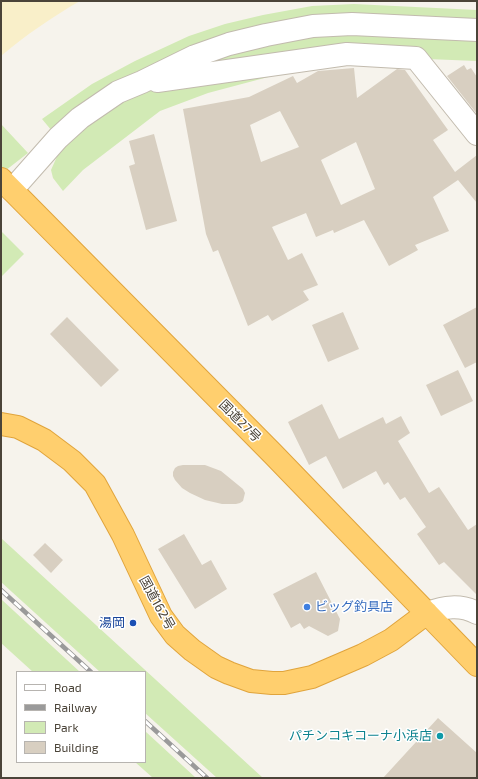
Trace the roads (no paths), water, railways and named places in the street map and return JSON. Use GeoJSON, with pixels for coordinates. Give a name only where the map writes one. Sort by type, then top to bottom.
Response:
{"type":"FeatureCollection","features":[{"type":"Feature","properties":{"kind":"highway","name":"国道27号"},"geometry":{"type":"LineString","coordinates":[[5,183],[268,449],[477,665]]}},
{"type":"Feature","properties":{"kind":"highway","name":"国道162号"},"geometry":{"type":"LineString","coordinates":[[1,424],[18,427],[44,440],[72,461],[94,484],[109,507],[161,616],[175,635],[192,650],[216,667],[229,673],[251,680],[272,683],[298,681],[312,677],[363,655],[390,640],[427,613]]}},
{"type":"Feature","properties":{"kind":"street"},"geometry":{"type":"LineString","coordinates":[[5,183],[80,118],[118,92],[195,56],[229,44],[313,26],[352,24],[477,30]]}},
{"type":"Feature","properties":{"kind":"street"},"geometry":{"type":"LineString","coordinates":[[142,82],[172,80],[347,54],[416,58],[477,134]]}},
{"type":"Feature","properties":{"kind":"street"},"geometry":{"type":"LineString","coordinates":[[427,613],[438,609],[456,606],[464,607],[477,613]]}},
{"type":"Feature","properties":{"kind":"railway"},"geometry":{"type":"LineString","coordinates":[[1,590],[90,671]]}},
{"type":"Feature","properties":{"kind":"railway"},"geometry":{"type":"LineString","coordinates":[[146,722],[207,778]]}},
{"type":"Feature","properties":{"kind":"place","name":"ビッグ釣具店"},"geometry":{"type":"Point","coordinates":[307,607]}},
{"type":"Feature","properties":{"kind":"place","name":"湯岡"},"geometry":{"type":"Point","coordinates":[133,623]}},
{"type":"Feature","properties":{"kind":"place","name":"パチンコキコーナ小浜店"},"geometry":{"type":"Point","coordinates":[440,736]}}]}
